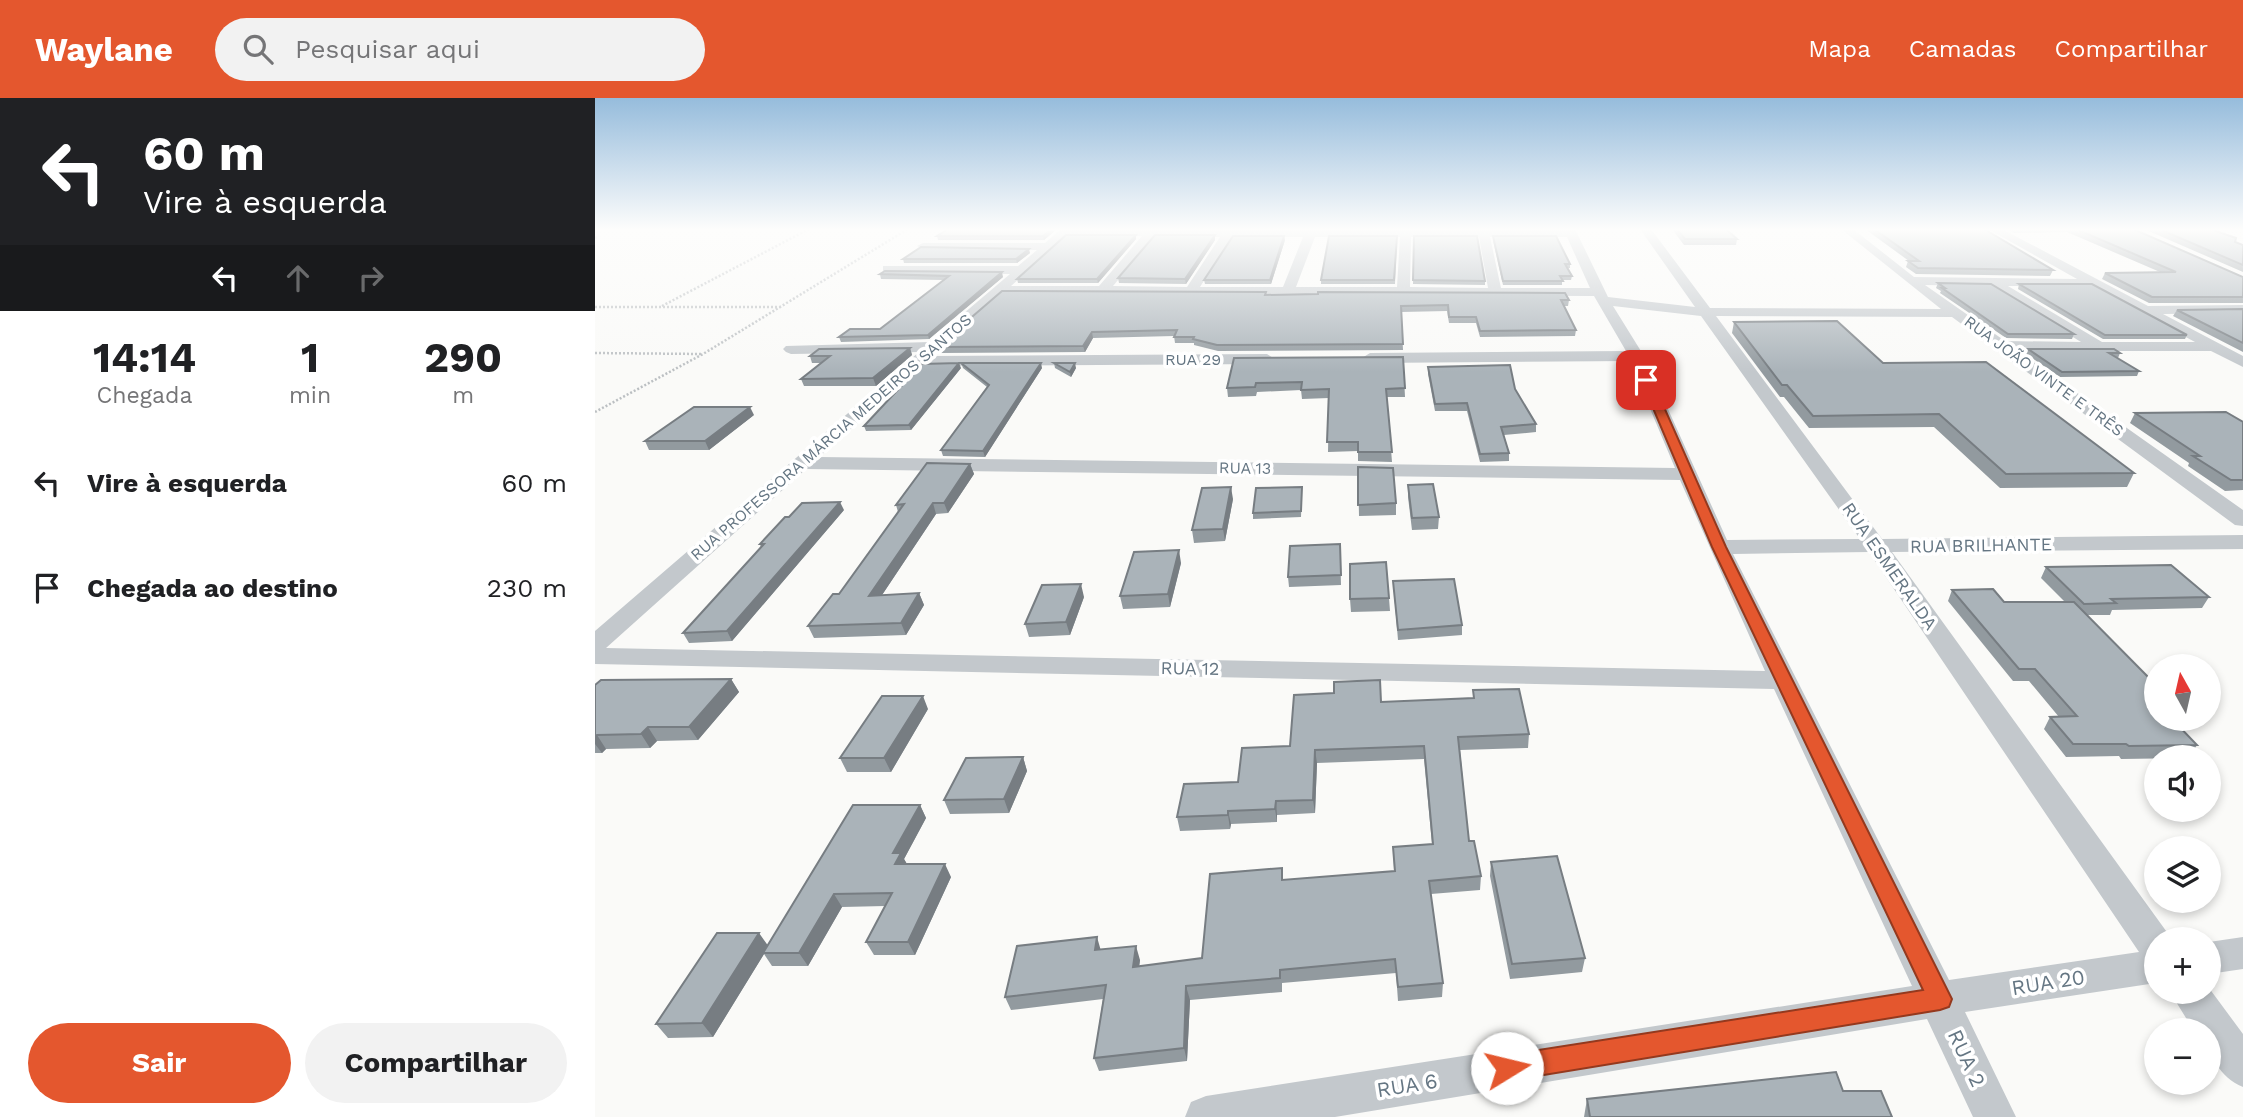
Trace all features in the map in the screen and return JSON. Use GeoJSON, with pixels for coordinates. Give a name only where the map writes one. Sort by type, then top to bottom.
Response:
{"type":"FeatureCollection","features":[{"type":"Feature","properties":{"kind":"street","name":"RUA PROFESSORA MÁRCIA MEDEIROS SANTOS"},"geometry":{"type":"LineString","coordinates":[[595,644],[1014,277]]}},
{"type":"Feature","properties":{"kind":"street"},"geometry":{"type":"LineString","coordinates":[[1102,290],[1113,277]]}},
{"type":"Feature","properties":{"kind":"street"},"geometry":{"type":"LineString","coordinates":[[1191,290],[1200,277]]}},
{"type":"Feature","properties":{"kind":"street"},"geometry":{"type":"LineString","coordinates":[[1288,291],[1294,277]]}},
{"type":"Feature","properties":{"kind":"street"},"geometry":{"type":"LineString","coordinates":[[1403,291],[1404,277]]}},
{"type":"Feature","properties":{"kind":"street"},"geometry":{"type":"LineString","coordinates":[[1492,277],[1495,291]]}},
{"type":"Feature","properties":{"kind":"street","name":"RUA 2"},"geometry":{"type":"LineString","coordinates":[[1592,277],[1636,356],[1719,547],[1995,1117]]}},
{"type":"Feature","properties":{"kind":"street","name":"RUA ESMERALDA"},"geometry":{"type":"LineString","coordinates":[[1679,277],[1876,546],[2144,929]]}},
{"type":"Feature","properties":{"kind":"street","name":"RUA JOÃO VINTE E TRÊS"},"geometry":{"type":"LineString","coordinates":[[1905,277],[2243,520]]}},
{"type":"Feature","properties":{"kind":"street"},"geometry":{"type":"LineString","coordinates":[[2081,277],[2243,362]]}},
{"type":"Feature","properties":{"kind":"street"},"geometry":{"type":"LineString","coordinates":[[1911,281],[2093,283]]}},
{"type":"Feature","properties":{"kind":"street"},"geometry":{"type":"LineString","coordinates":[[1990,281],[2098,346]]}},
{"type":"Feature","properties":{"kind":"street"},"geometry":{"type":"LineString","coordinates":[[998,290],[1288,291],[1309,285],[1403,291],[1495,291],[1601,296],[1705,312],[1957,313]]}},
{"type":"Feature","properties":{"kind":"street"},"geometry":{"type":"LineString","coordinates":[[2143,310],[2243,309]]}},
{"type":"Feature","properties":{"kind":"street"},"geometry":{"type":"LineString","coordinates":[[2002,346],[2213,347]]}},
{"type":"Feature","properties":{"kind":"street"},"geometry":{"type":"LineString","coordinates":[[791,349],[934,347]]}},
{"type":"Feature","properties":{"kind":"street"},"geometry":{"type":"LineString","coordinates":[[1360,358],[1636,356]]}},
{"type":"Feature","properties":{"kind":"street","name":"RUA 29"},"geometry":{"type":"LineString","coordinates":[[918,361],[1277,359]]}},
{"type":"Feature","properties":{"kind":"street","name":"RUA 13"},"geometry":{"type":"LineString","coordinates":[[802,463],[1688,474]]}},
{"type":"Feature","properties":{"kind":"street","name":"RUA BRILHANTE"},"geometry":{"type":"LineString","coordinates":[[1719,547],[2243,542]]}},
{"type":"Feature","properties":{"kind":"street","name":"RUA 12"},"geometry":{"type":"LineString","coordinates":[[595,656],[1785,680]]}},
{"type":"Feature","properties":{"kind":"street"},"geometry":{"type":"LineString","coordinates":[[2221,956],[2243,953]]}},
{"type":"Feature","properties":{"kind":"street","name":"RUA 20"},"geometry":{"type":"LineString","coordinates":[[1940,999],[2144,968]]}},
{"type":"Feature","properties":{"kind":"street","name":"RUA 6"},"geometry":{"type":"LineString","coordinates":[[1226,1115],[1940,999]]}},
{"type":"Feature","properties":{"kind":"street"},"geometry":{"type":"LineString","coordinates":[[2198,1004],[2243,1067]]}},
{"type":"Feature","properties":{"kind":"path"},"geometry":{"type":"LineString","coordinates":[[661,306],[718,277]]}},
{"type":"Feature","properties":{"kind":"path"},"geometry":{"type":"LineString","coordinates":[[595,412],[703,354],[831,277]]}},
{"type":"Feature","properties":{"kind":"path"},"geometry":{"type":"LineString","coordinates":[[595,307],[782,307]]}},
{"type":"Feature","properties":{"kind":"path"},"geometry":{"type":"LineString","coordinates":[[595,353],[703,354]]}},
{"type":"Feature","properties":{"kind":"building"},"geometry":{"type":"Polygon","coordinates":[[[948,277],[997,277],[928,335],[839,337],[850,329],[880,329],[948,277]]]}},
{"type":"Feature","properties":{"kind":"building"},"geometry":{"type":"Polygon","coordinates":[[[1020,277],[1099,277],[1097,279],[1017,279],[1020,277]]]}},
{"type":"Feature","properties":{"kind":"building"},"geometry":{"type":"Polygon","coordinates":[[[1119,277],[1187,277],[1185,279],[1119,277]]]}},
{"type":"Feature","properties":{"kind":"building"},"geometry":{"type":"Polygon","coordinates":[[[1206,277],[1271,277],[1270,280],[1204,280],[1206,277]]]}},
{"type":"Feature","properties":{"kind":"building"},"geometry":{"type":"Polygon","coordinates":[[[1322,277],[1394,277],[1394,280],[1321,280],[1322,277]]]}},
{"type":"Feature","properties":{"kind":"building"},"geometry":{"type":"Polygon","coordinates":[[[1413,277],[1484,277],[1485,281],[1413,280],[1413,277]]]}},
{"type":"Feature","properties":{"kind":"building"},"geometry":{"type":"Polygon","coordinates":[[[1502,277],[1560,277],[1563,281],[1503,281],[1502,277]]]}},
{"type":"Feature","properties":{"kind":"building"},"geometry":{"type":"Polygon","coordinates":[[[2112,277],[2243,277],[2243,297],[2152,297],[2112,277]]]}},
{"type":"Feature","properties":{"kind":"building"},"geometry":{"type":"Polygon","coordinates":[[[1938,283],[1991,284],[2074,334],[2008,334],[1938,283]]]}},
{"type":"Feature","properties":{"kind":"building"},"geometry":{"type":"Polygon","coordinates":[[[2019,284],[2092,284],[2187,335],[2105,335],[2019,284]]]}},
{"type":"Feature","properties":{"kind":"building"},"geometry":{"type":"Polygon","coordinates":[[[1002,291],[1266,292],[1265,295],[1318,292],[1565,293],[1569,300],[1561,300],[1576,330],[1480,331],[1476,317],[1449,317],[1448,305],[1401,306],[1403,344],[1217,345],[1193,339],[1194,337],[1174,337],[1177,330],[1092,332],[1083,346],[937,347],[1002,291]]]}},
{"type":"Feature","properties":{"kind":"building"},"geometry":{"type":"Polygon","coordinates":[[[2243,309],[2243,343],[2177,310],[2243,309]]]}},
{"type":"Feature","properties":{"kind":"building"},"geometry":{"type":"Polygon","coordinates":[[[1837,321],[1883,363],[1986,362],[2134,473],[2006,474],[1939,414],[1813,416],[1787,385],[1782,385],[1734,322],[1837,321]]]}},
{"type":"Feature","properties":{"kind":"building"},"geometry":{"type":"Polygon","coordinates":[[[910,348],[873,378],[801,379],[830,356],[810,356],[819,349],[910,348]]]}},
{"type":"Feature","properties":{"kind":"building"},"geometry":{"type":"Polygon","coordinates":[[[2028,349],[2114,349],[2120,353],[2109,353],[2139,371],[2062,372],[2028,349]]]}},
{"type":"Feature","properties":{"kind":"building"},"geometry":{"type":"Polygon","coordinates":[[[1403,357],[1405,388],[1386,389],[1392,452],[1358,452],[1358,442],[1327,442],[1329,389],[1301,390],[1302,382],[1256,383],[1255,387],[1227,388],[1234,358],[1403,357]]]}},
{"type":"Feature","properties":{"kind":"building"},"geometry":{"type":"Polygon","coordinates":[[[959,363],[909,425],[864,426],[907,380],[902,380],[921,364],[959,363]]]}},
{"type":"Feature","properties":{"kind":"building"},"geometry":{"type":"Polygon","coordinates":[[[961,363],[1041,363],[983,451],[941,450],[989,385],[961,363]]]}},
{"type":"Feature","properties":{"kind":"building"},"geometry":{"type":"Polygon","coordinates":[[[1054,363],[1075,363],[1070,372],[1054,363]]]}},
{"type":"Feature","properties":{"kind":"building"},"geometry":{"type":"Polygon","coordinates":[[[1510,365],[1515,389],[1536,424],[1501,427],[1509,453],[1480,454],[1467,403],[1435,404],[1428,367],[1510,365]]]}},
{"type":"Feature","properties":{"kind":"building"},"geometry":{"type":"Polygon","coordinates":[[[694,407],[750,407],[705,441],[645,441],[694,407]]]}},
{"type":"Feature","properties":{"kind":"building"},"geometry":{"type":"Polygon","coordinates":[[[2226,412],[2243,422],[2243,480],[2231,480],[2135,413],[2226,412]]]}},
{"type":"Feature","properties":{"kind":"building"},"geometry":{"type":"Polygon","coordinates":[[[927,463],[970,464],[944,503],[933,503],[869,596],[919,593],[901,623],[808,626],[833,594],[839,594],[904,504],[896,505],[927,463]]]}},
{"type":"Feature","properties":{"kind":"building"},"geometry":{"type":"Polygon","coordinates":[[[1358,467],[1393,468],[1396,503],[1358,505],[1358,467]]]}},
{"type":"Feature","properties":{"kind":"building"},"geometry":{"type":"Polygon","coordinates":[[[1433,484],[1439,517],[1412,518],[1408,485],[1433,484]]]}},
{"type":"Feature","properties":{"kind":"building"},"geometry":{"type":"Polygon","coordinates":[[[1231,487],[1223,529],[1192,530],[1202,488],[1231,487]]]}},
{"type":"Feature","properties":{"kind":"building"},"geometry":{"type":"Polygon","coordinates":[[[1302,487],[1301,511],[1253,513],[1256,488],[1302,487]]]}},
{"type":"Feature","properties":{"kind":"building"},"geometry":{"type":"Polygon","coordinates":[[[840,502],[727,631],[683,633],[785,517],[789,517],[802,503],[840,502]]]}},
{"type":"Feature","properties":{"kind":"building"},"geometry":{"type":"Polygon","coordinates":[[[1340,544],[1341,575],[1288,577],[1290,546],[1340,544]]]}},
{"type":"Feature","properties":{"kind":"building"},"geometry":{"type":"Polygon","coordinates":[[[1179,550],[1168,594],[1120,596],[1134,552],[1179,550]]]}},
{"type":"Feature","properties":{"kind":"building"},"geometry":{"type":"Polygon","coordinates":[[[1386,562],[1389,598],[1350,599],[1350,564],[1386,562]]]}},
{"type":"Feature","properties":{"kind":"building"},"geometry":{"type":"Polygon","coordinates":[[[2171,565],[2209,597],[2111,599],[2116,603],[2084,604],[2046,567],[2171,565]]]}},
{"type":"Feature","properties":{"kind":"building"},"geometry":{"type":"Polygon","coordinates":[[[1454,579],[1462,625],[1398,630],[1393,581],[1454,579]]]}},
{"type":"Feature","properties":{"kind":"building"},"geometry":{"type":"Polygon","coordinates":[[[1081,584],[1066,622],[1025,624],[1042,585],[1081,584]]]}},
{"type":"Feature","properties":{"kind":"building"},"geometry":{"type":"Polygon","coordinates":[[[1993,589],[2004,602],[2074,602],[2144,673],[2144,732],[2184,732],[2197,745],[2073,744],[2050,717],[2077,716],[2035,669],[2019,669],[1952,590],[1993,589]]]}},
{"type":"Feature","properties":{"kind":"building"},"geometry":{"type":"Polygon","coordinates":[[[731,679],[689,727],[648,727],[641,734],[595,736],[595,685],[601,680],[731,679]]]}},
{"type":"Feature","properties":{"kind":"building"},"geometry":{"type":"Polygon","coordinates":[[[1380,680],[1381,702],[1474,698],[1473,690],[1519,689],[1529,734],[1458,737],[1469,841],[1474,841],[1481,876],[1429,881],[1443,983],[1398,987],[1395,959],[1280,970],[1280,978],[1186,986],[1184,1048],[1094,1058],[1106,985],[1005,997],[1017,946],[1097,937],[1095,950],[1136,946],[1133,967],[1202,958],[1210,874],[1282,868],[1282,880],[1395,871],[1393,847],[1433,844],[1424,746],[1315,750],[1313,800],[1276,801],[1275,809],[1228,811],[1228,815],[1177,817],[1184,784],[1238,782],[1242,748],[1290,746],[1294,695],[1334,693],[1334,682],[1380,680]]]}},
{"type":"Feature","properties":{"kind":"building"},"geometry":{"type":"Polygon","coordinates":[[[882,696],[923,696],[884,758],[840,758],[882,696]]]}},
{"type":"Feature","properties":{"kind":"building"},"geometry":{"type":"Polygon","coordinates":[[[1023,757],[1004,799],[944,800],[966,758],[1023,757]]]}},
{"type":"Feature","properties":{"kind":"building"},"geometry":{"type":"Polygon","coordinates":[[[853,805],[920,805],[893,853],[901,853],[895,864],[945,864],[908,942],[866,942],[892,893],[834,894],[799,953],[763,953],[853,805]]]}},
{"type":"Feature","properties":{"kind":"building"},"geometry":{"type":"Polygon","coordinates":[[[1557,856],[1585,958],[1512,964],[1491,862],[1557,856]]]}},
{"type":"Feature","properties":{"kind":"building"},"geometry":{"type":"Polygon","coordinates":[[[717,933],[759,933],[702,1023],[656,1024],[717,933]]]}},
{"type":"Feature","properties":{"kind":"building"},"geometry":{"type":"Polygon","coordinates":[[[1836,1072],[1843,1091],[1881,1091],[1892,1117],[1590,1117],[1587,1099],[1836,1072]]]}},
{"type":"Feature","properties":{"kind":"route"},"geometry":{"type":"LineString","coordinates":[[1507,1068],[1940,999],[1719,547],[1646,380]]}}]}
